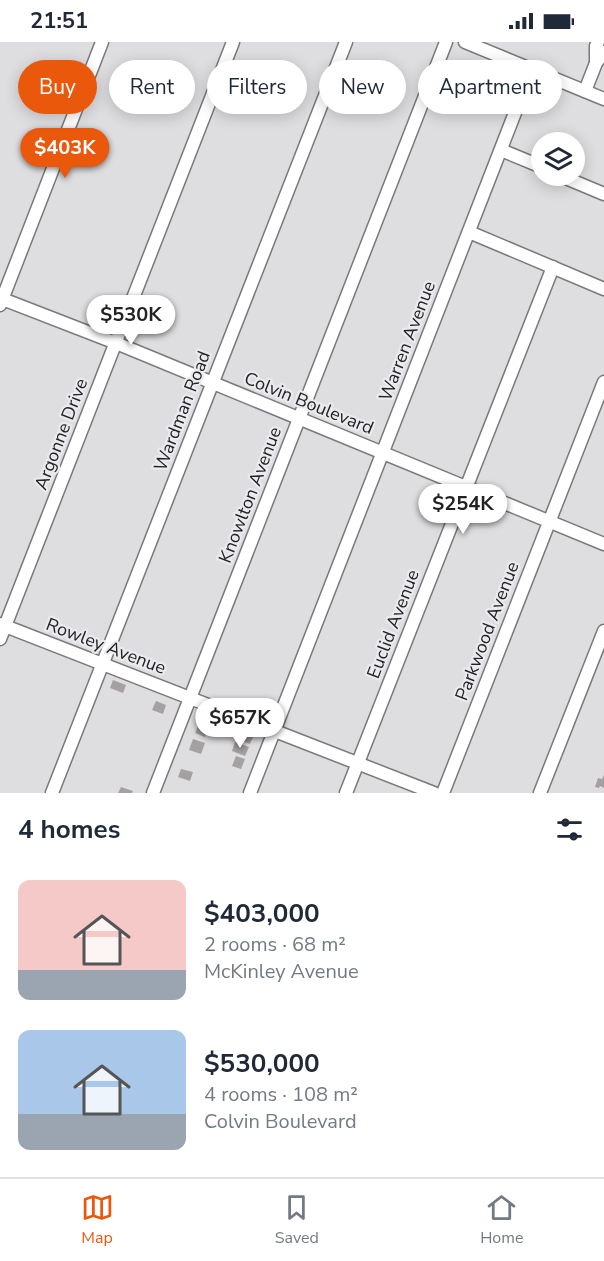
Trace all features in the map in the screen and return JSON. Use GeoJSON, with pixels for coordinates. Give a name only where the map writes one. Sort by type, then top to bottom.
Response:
{"type":"FeatureCollection","features":[{"type":"Feature","properties":{"kind":"street"},"geometry":{"type":"LineString","coordinates":[[1,300],[102,42]]}},
{"type":"Feature","properties":{"kind":"street","name":"Argonne Drive"},"geometry":{"type":"LineString","coordinates":[[0,639],[2,625],[116,343],[233,42]]}},
{"type":"Feature","properties":{"kind":"street","name":"Wardman Road"},"geometry":{"type":"LineString","coordinates":[[52,793],[346,42]]}},
{"type":"Feature","properties":{"kind":"street","name":"Knowlton Avenue"},"geometry":{"type":"LineString","coordinates":[[153,793],[446,42]]}},
{"type":"Feature","properties":{"kind":"street"},"geometry":{"type":"LineString","coordinates":[[465,42],[510,60]]}},
{"type":"Feature","properties":{"kind":"street"},"geometry":{"type":"LineString","coordinates":[[596,63],[598,42]]}},
{"type":"Feature","properties":{"kind":"street"},"geometry":{"type":"LineString","coordinates":[[585,91],[596,63],[604,52]]}},
{"type":"Feature","properties":{"kind":"street"},"geometry":{"type":"LineString","coordinates":[[562,81],[604,99]]}},
{"type":"Feature","properties":{"kind":"street","name":"Warren Avenue"},"geometry":{"type":"LineString","coordinates":[[250,793],[515,114]]}},
{"type":"Feature","properties":{"kind":"street"},"geometry":{"type":"LineString","coordinates":[[501,150],[531,163]]}},
{"type":"Feature","properties":{"kind":"street"},"geometry":{"type":"LineString","coordinates":[[585,186],[604,194]]}},
{"type":"Feature","properties":{"kind":"street"},"geometry":{"type":"LineString","coordinates":[[469,232],[604,289]]}},
{"type":"Feature","properties":{"kind":"street","name":"Euclid Avenue"},"geometry":{"type":"LineString","coordinates":[[346,793],[553,267]]}},
{"type":"Feature","properties":{"kind":"street","name":"Colvin Boulevard"},"geometry":{"type":"LineString","coordinates":[[1,300],[116,343],[604,544]]}},
{"type":"Feature","properties":{"kind":"street","name":"Parkwood Avenue"},"geometry":{"type":"LineString","coordinates":[[443,793],[604,382]]}},
{"type":"Feature","properties":{"kind":"street","name":"Rowley Avenue"},"geometry":{"type":"LineString","coordinates":[[2,625],[434,793]]}},
{"type":"Feature","properties":{"kind":"street"},"geometry":{"type":"LineString","coordinates":[[540,793],[604,631]]}},
{"type":"Feature","properties":{"kind":"building"},"geometry":{"type":"Polygon","coordinates":[[[113,680],[126,685],[123,693],[110,688],[113,680]]]}},
{"type":"Feature","properties":{"kind":"building"},"geometry":{"type":"Polygon","coordinates":[[[156,701],[166,705],[163,714],[152,710],[156,701]]]}},
{"type":"Feature","properties":{"kind":"building"},"geometry":{"type":"Polygon","coordinates":[[[202,716],[212,720],[205,737],[195,733],[202,716]]]}},
{"type":"Feature","properties":{"kind":"building"},"geometry":{"type":"Polygon","coordinates":[[[221,720],[229,724],[226,731],[217,728],[221,720]]]}},
{"type":"Feature","properties":{"kind":"building"},"geometry":{"type":"Polygon","coordinates":[[[239,728],[254,735],[250,744],[235,739],[239,728]]]}},
{"type":"Feature","properties":{"kind":"building"},"geometry":{"type":"Polygon","coordinates":[[[193,739],[205,743],[201,754],[189,750],[193,739]]]}},
{"type":"Feature","properties":{"kind":"building"},"geometry":{"type":"Polygon","coordinates":[[[235,742],[249,747],[245,756],[232,751],[235,742]]]}},
{"type":"Feature","properties":{"kind":"building"},"geometry":{"type":"Polygon","coordinates":[[[236,756],[245,759],[241,769],[232,766],[236,756]]]}},
{"type":"Feature","properties":{"kind":"building"},"geometry":{"type":"Polygon","coordinates":[[[181,769],[193,772],[190,781],[178,777],[181,769]]]}},
{"type":"Feature","properties":{"kind":"building"},"geometry":{"type":"Polygon","coordinates":[[[604,775],[604,788],[595,787],[598,778],[602,779],[604,775]]]}},
{"type":"Feature","properties":{"kind":"building"},"geometry":{"type":"Polygon","coordinates":[[[121,787],[133,791],[132,793],[118,793],[121,787]]]}}]}
